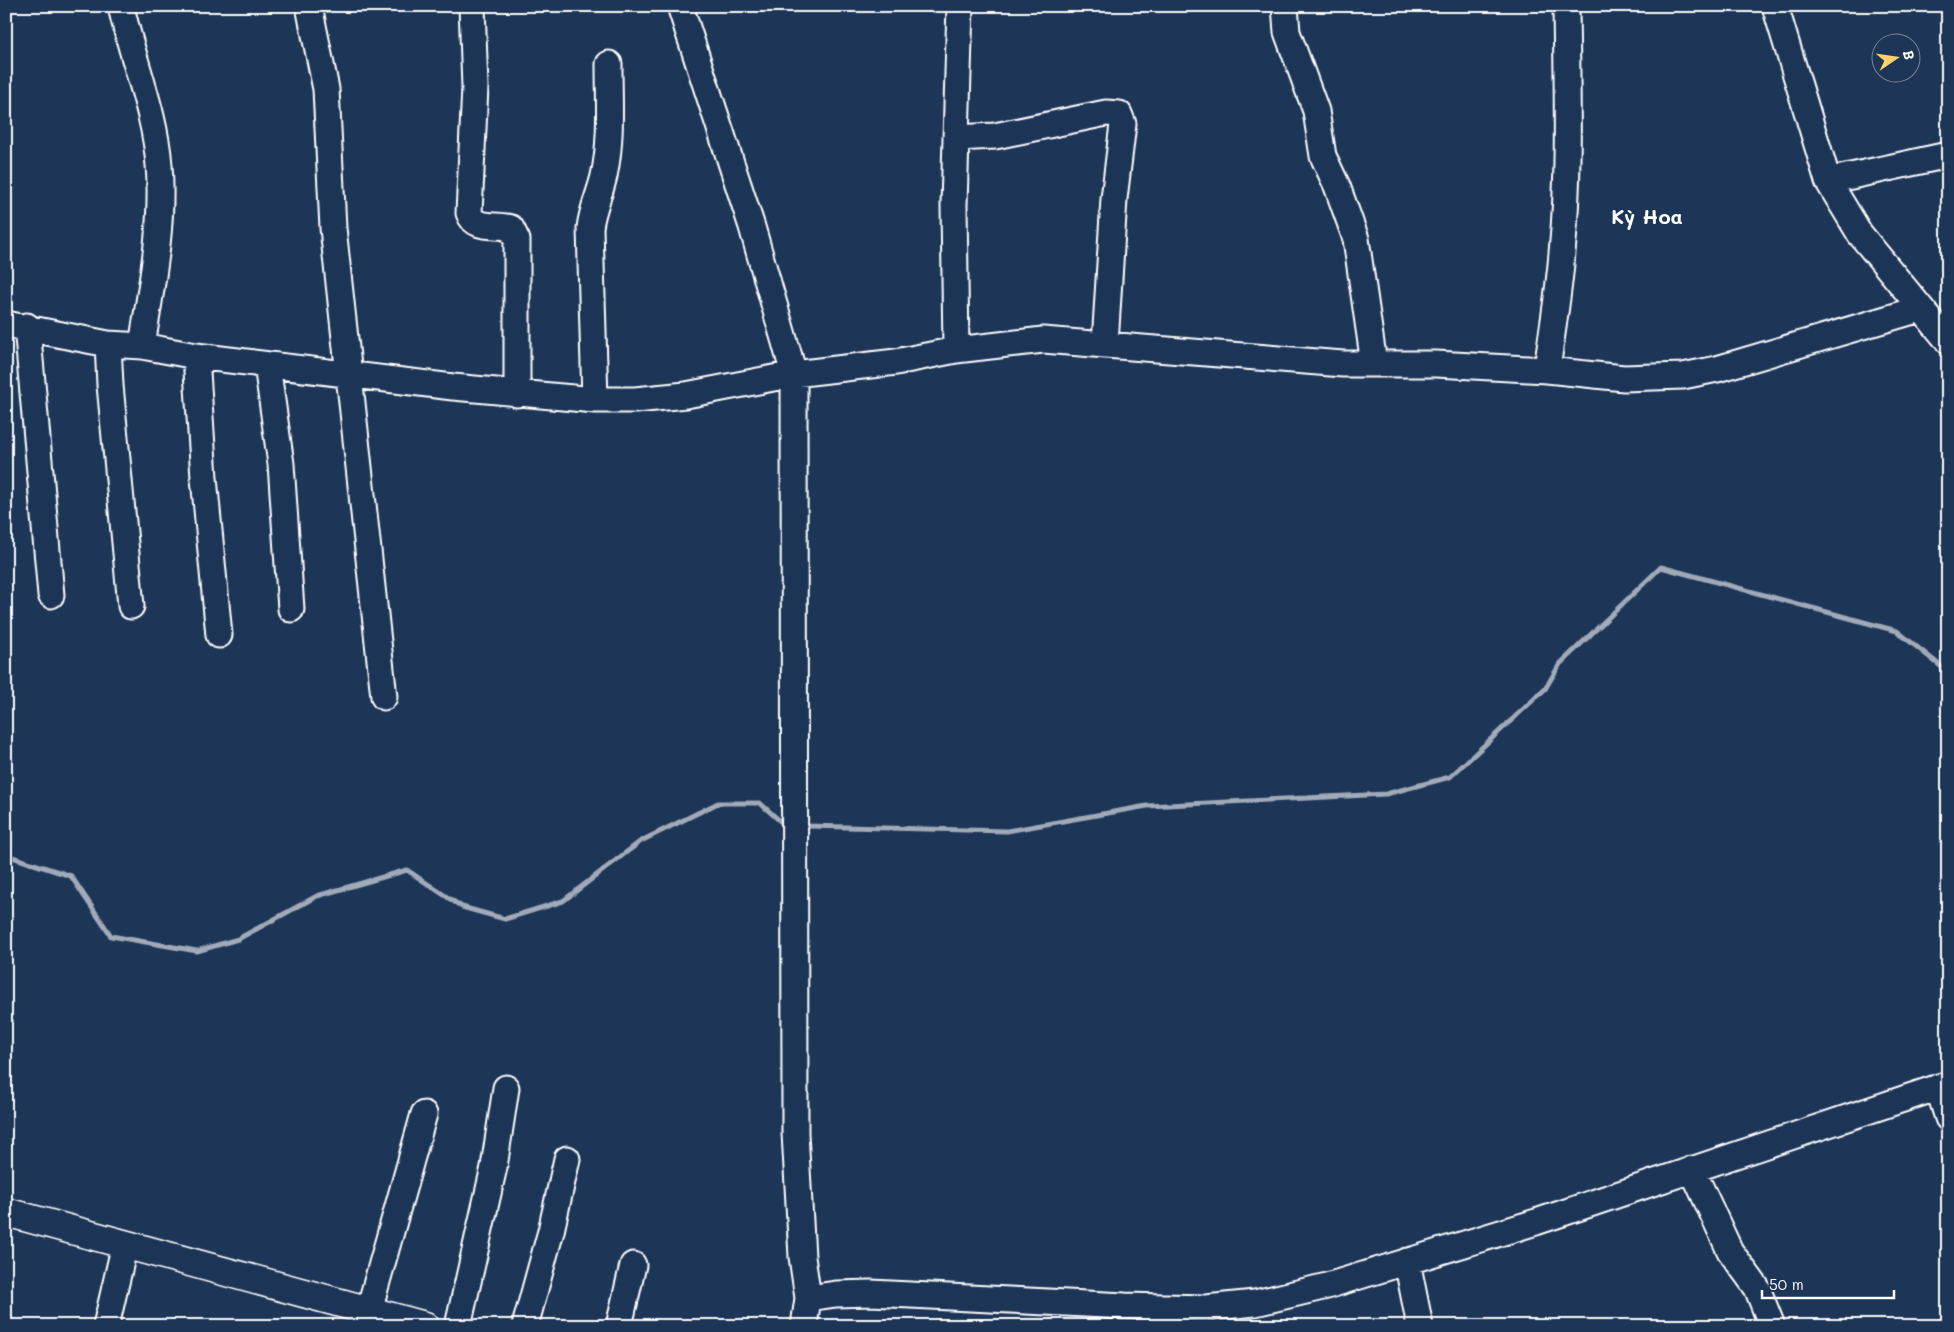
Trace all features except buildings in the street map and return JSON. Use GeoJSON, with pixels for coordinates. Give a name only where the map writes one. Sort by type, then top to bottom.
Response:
{"type":"FeatureCollection","features":[{"type":"Feature","properties":{"kind":"main road"},"geometry":{"type":"LineString","coordinates":[[6,1212],[425,1326]]}},
{"type":"Feature","properties":{"kind":"street"},"geometry":{"type":"LineString","coordinates":[[122,6],[160,165],[159,218],[142,346]]}},
{"type":"Feature","properties":{"kind":"street"},"geometry":{"type":"LineString","coordinates":[[310,6],[326,89],[333,228],[384,697]]}},
{"type":"Feature","properties":{"kind":"street"},"geometry":{"type":"LineString","coordinates":[[472,6],[475,87],[469,213],[472,220],[479,225],[502,225],[510,228],[517,240],[517,394]]}},
{"type":"Feature","properties":{"kind":"street"},"geometry":{"type":"LineString","coordinates":[[680,6],[752,227],[794,374],[795,1133],[802,1257],[808,1298],[804,1326]]}},
{"type":"Feature","properties":{"kind":"street"},"geometry":{"type":"LineString","coordinates":[[956,350],[956,138],[960,6]]}},
{"type":"Feature","properties":{"kind":"street"},"geometry":{"type":"LineString","coordinates":[[1285,6],[1287,32],[1316,111],[1323,156],[1337,186],[1356,239],[1374,364]]}},
{"type":"Feature","properties":{"kind":"street"},"geometry":{"type":"LineString","coordinates":[[1547,370],[1565,215],[1568,105],[1566,6]]}},
{"type":"Feature","properties":{"kind":"street"},"geometry":{"type":"LineString","coordinates":[[1775,6],[1828,181],[1860,234],[1948,341]]}},
{"type":"Feature","properties":{"kind":"street"},"geometry":{"type":"LineString","coordinates":[[595,400],[590,228],[592,210],[604,178],[608,148],[609,64]]}},
{"type":"Feature","properties":{"kind":"street"},"geometry":{"type":"LineString","coordinates":[[956,138],[995,136],[1106,112],[1119,114],[1123,124],[1123,131],[1114,199],[1105,344]]}},
{"type":"Feature","properties":{"kind":"street"},"geometry":{"type":"LineString","coordinates":[[1828,181],[1948,155]]}},
{"type":"Feature","properties":{"kind":"street"},"geometry":{"type":"LineString","coordinates":[[51,595],[16,325],[108,344],[142,346],[196,356],[267,365],[517,394],[595,400],[635,400],[686,395],[794,374],[896,362],[956,350],[1043,340],[1105,344],[1218,356],[1343,364],[1436,364],[1547,370],[1624,378],[1682,376],[1717,369],[1920,309]]}},
{"type":"Feature","properties":{"kind":"street"},"geometry":{"type":"LineString","coordinates":[[108,344],[110,385],[131,606]]}},
{"type":"Feature","properties":{"kind":"street"},"geometry":{"type":"LineString","coordinates":[[196,356],[204,478],[219,634]]}},
{"type":"Feature","properties":{"kind":"street"},"geometry":{"type":"LineString","coordinates":[[267,365],[281,464],[291,609]]}},
{"type":"Feature","properties":{"kind":"street"},"geometry":{"type":"LineString","coordinates":[[808,1298],[836,1294],[871,1293],[1125,1316],[1255,1304],[1327,1286],[1588,1206],[1943,1085],[1948,1118]]}},
{"type":"Feature","properties":{"kind":"street"},"geometry":{"type":"LineString","coordinates":[[458,1326],[494,1167],[506,1088]]}},
{"type":"Feature","properties":{"kind":"street"},"geometry":{"type":"LineString","coordinates":[[369,1310],[424,1114]]}},
{"type":"Feature","properties":{"kind":"street"},"geometry":{"type":"LineString","coordinates":[[524,1326],[551,1231],[567,1159]]}},
{"type":"Feature","properties":{"kind":"street"},"geometry":{"type":"LineString","coordinates":[[1692,1169],[1730,1251],[1757,1288],[1772,1326]]}},
{"type":"Feature","properties":{"kind":"street"},"geometry":{"type":"LineString","coordinates":[[106,1326],[125,1244]]}},
{"type":"Feature","properties":{"kind":"street"},"geometry":{"type":"LineString","coordinates":[[1407,1261],[1420,1326]]}},
{"type":"Feature","properties":{"kind":"street"},"geometry":{"type":"LineString","coordinates":[[619,1326],[633,1265]]}},
{"type":"Feature","properties":{"kind":"waterway"},"geometry":{"type":"LineString","coordinates":[[806,826],[1007,831],[1147,806],[1386,794],[1450,777],[1545,689],[1560,664],[1661,567],[1897,631],[1948,672]]}},
{"type":"Feature","properties":{"kind":"waterway"},"geometry":{"type":"LineString","coordinates":[[6,855],[71,876],[111,936],[197,951],[238,939],[317,896],[407,870],[462,907],[505,919],[563,901],[641,841],[718,803],[760,803],[781,822]]}},
{"type":"Feature","properties":{"kind":"district","name":"Kỳ Hoa"},"geometry":{"type":"Point","coordinates":[1647,216]}}]}
